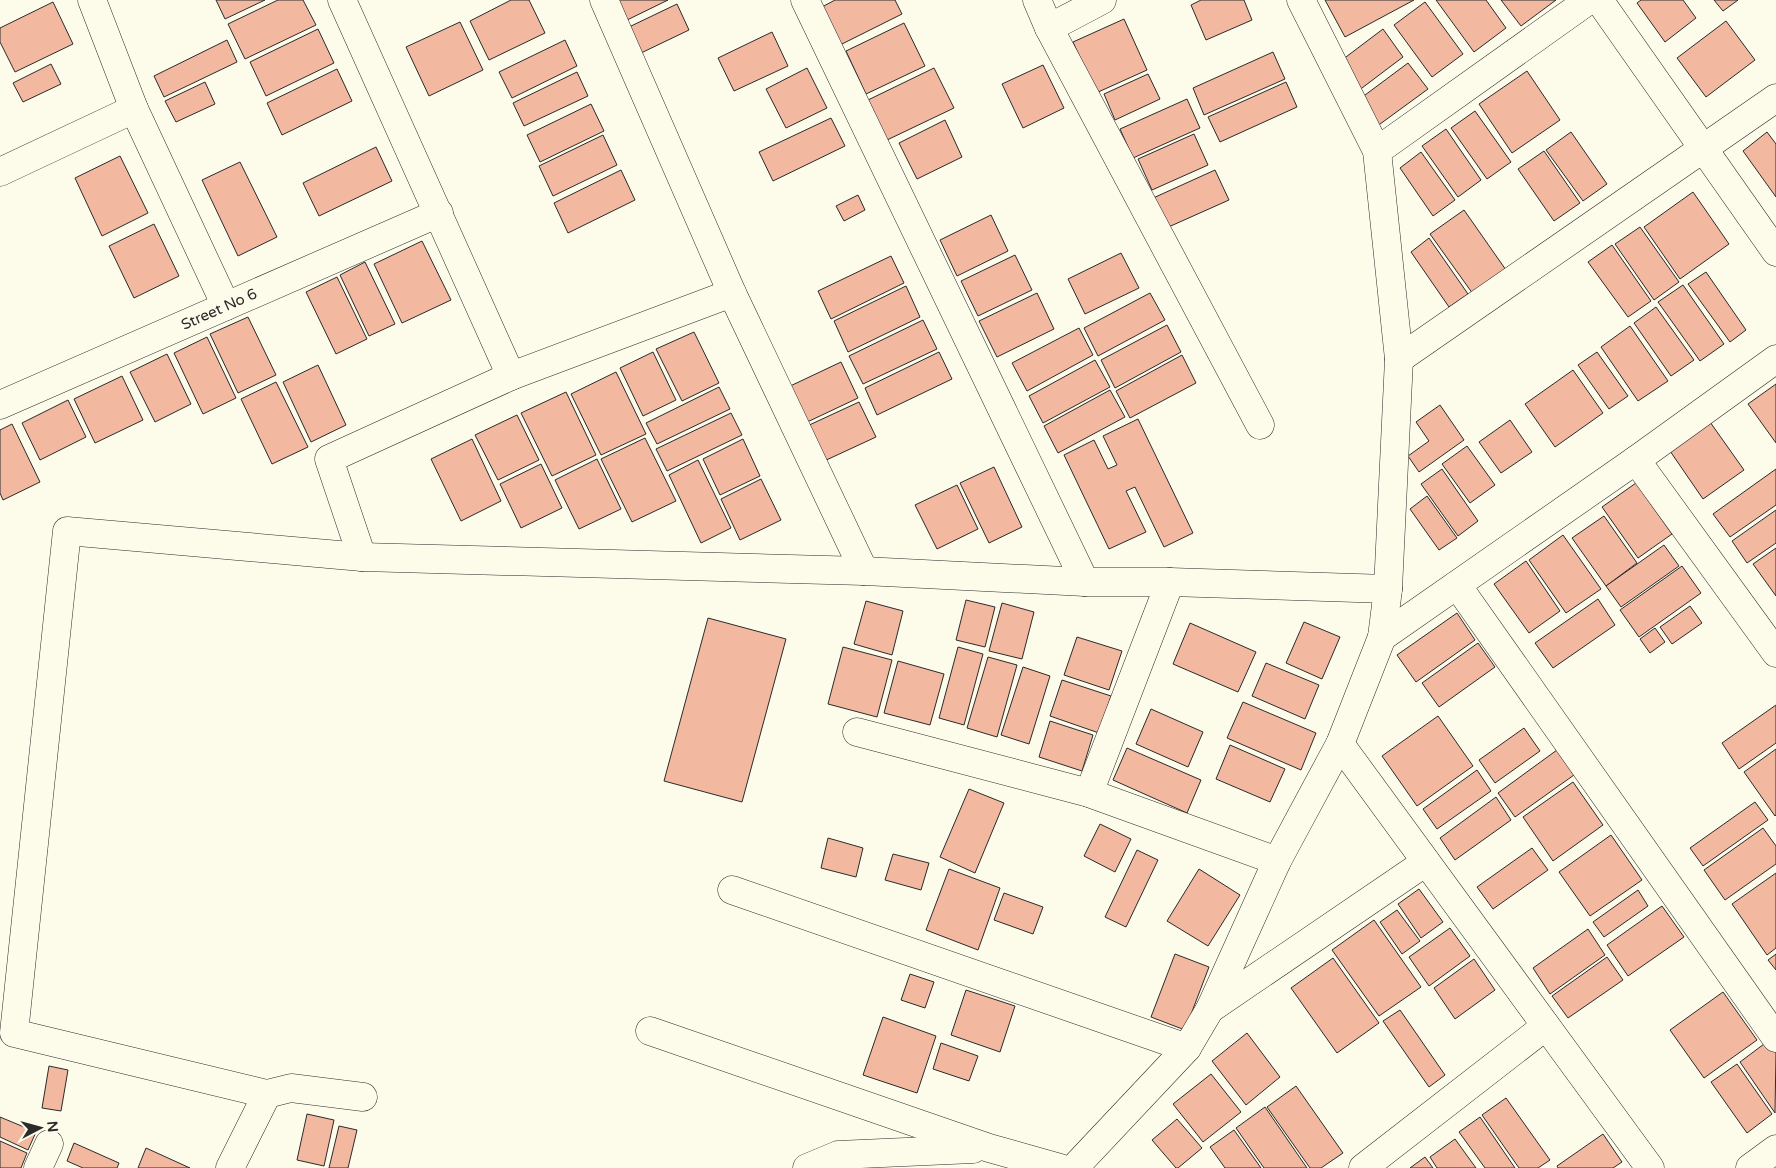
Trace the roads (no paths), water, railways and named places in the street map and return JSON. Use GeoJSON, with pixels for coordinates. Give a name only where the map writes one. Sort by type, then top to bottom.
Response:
{"type":"FeatureCollection","features":[{"type":"Feature","properties":{"kind":"street"},"geometry":{"type":"LineString","coordinates":[[92,0],[134,109],[226,306]]}},
{"type":"Feature","properties":{"kind":"street"},"geometry":{"type":"LineString","coordinates":[[342,0],[511,376]]}},
{"type":"Feature","properties":{"kind":"street"},"geometry":{"type":"LineString","coordinates":[[604,0],[732,293],[864,571]]}},
{"type":"Feature","properties":{"kind":"street"},"geometry":{"type":"LineString","coordinates":[[806,0],[1085,582]]}},
{"type":"Feature","properties":{"kind":"street"},"geometry":{"type":"LineString","coordinates":[[1037,0],[1049,28],[1260,425]]}},
{"type":"Feature","properties":{"kind":"street"},"geometry":{"type":"LineString","coordinates":[[1049,28],[1102,0]]}},
{"type":"Feature","properties":{"kind":"street"},"geometry":{"type":"LineString","coordinates":[[1074,1168],[1187,1048],[1210,1009],[1276,861],[1340,744],[1382,637],[1388,589],[1399,359],[1377,151],[1301,0]]}},
{"type":"Feature","properties":{"kind":"street"},"geometry":{"type":"LineString","coordinates":[[1377,151],[1589,0]]}},
{"type":"Feature","properties":{"kind":"street"},"geometry":{"type":"LineString","coordinates":[[1599,0],[1776,252]]}},
{"type":"Feature","properties":{"kind":"street"},"geometry":{"type":"LineString","coordinates":[[1399,359],[1776,98]]}},
{"type":"Feature","properties":{"kind":"street"},"geometry":{"type":"LineString","coordinates":[[0,172],[134,109]]}},
{"type":"Feature","properties":{"kind":"street","name":"Street No 6"},"geometry":{"type":"LineString","coordinates":[[0,405],[439,213]]}},
{"type":"Feature","properties":{"kind":"street"},"geometry":{"type":"LineString","coordinates":[[362,557],[329,459],[511,376],[732,293]]}},
{"type":"Feature","properties":{"kind":"street"},"geometry":{"type":"LineString","coordinates":[[1382,637],[1636,460],[1776,359]]}},
{"type":"Feature","properties":{"kind":"street"},"geometry":{"type":"LineString","coordinates":[[1636,460],[1776,653]]}},
{"type":"Feature","properties":{"kind":"street"},"geometry":{"type":"LineString","coordinates":[[363,1098],[291,1088],[267,1094],[14,1033],[67,530],[362,557],[864,571],[1085,582],[1170,582],[1388,589]]}},
{"type":"Feature","properties":{"kind":"street"},"geometry":{"type":"LineString","coordinates":[[1089,792],[1170,582]]}},
{"type":"Feature","properties":{"kind":"street"},"geometry":{"type":"LineString","coordinates":[[1457,585],[1776,1038]]}},
{"type":"Feature","properties":{"kind":"street"},"geometry":{"type":"LineString","coordinates":[[857,732],[1089,792],[1276,861]]}},
{"type":"Feature","properties":{"kind":"street"},"geometry":{"type":"LineString","coordinates":[[1340,744],[1650,1168]]}},
{"type":"Feature","properties":{"kind":"street"},"geometry":{"type":"LineString","coordinates":[[1210,1009],[1426,862]]}},
{"type":"Feature","properties":{"kind":"street"},"geometry":{"type":"LineString","coordinates":[[732,890],[1187,1048]]}},
{"type":"Feature","properties":{"kind":"street"},"geometry":{"type":"LineString","coordinates":[[1363,1168],[1546,1026]]}},
{"type":"Feature","properties":{"kind":"street"},"geometry":{"type":"LineString","coordinates":[[650,1031],[989,1148],[1060,1168]]}},
{"type":"Feature","properties":{"kind":"street"},"geometry":{"type":"LineString","coordinates":[[230,1168],[267,1094]]}},
{"type":"Feature","properties":{"kind":"street"},"geometry":{"type":"LineString","coordinates":[[808,1168],[834,1162],[989,1148]]}},
{"type":"Feature","properties":{"kind":"street"},"geometry":{"type":"LineString","coordinates":[[1750,1168],[1776,1149]]}}]}
